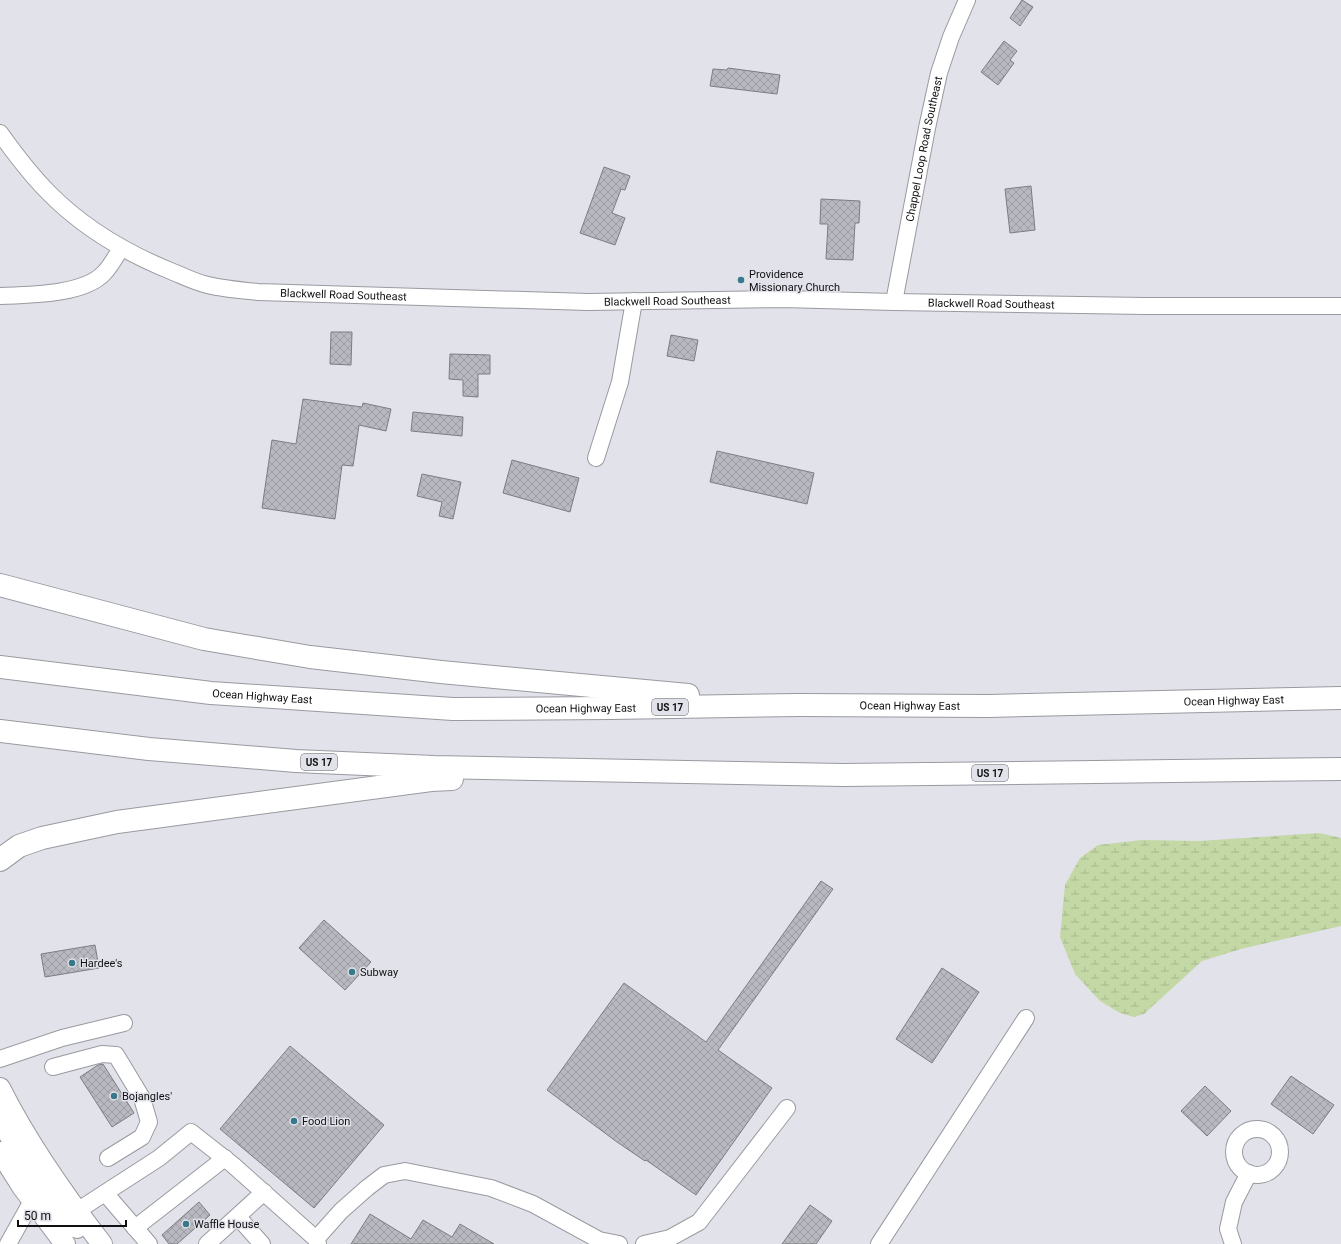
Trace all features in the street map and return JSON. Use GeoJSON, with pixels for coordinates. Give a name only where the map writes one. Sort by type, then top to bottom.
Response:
{"type":"FeatureCollection","features":[{"type":"Feature","properties":{"kind":"highway"},"geometry":{"type":"LineString","coordinates":[[0,585],[204,639],[310,657],[441,672],[799,705]]}},
{"type":"Feature","properties":{"kind":"highway","name":"Ocean Highway East"},"geometry":{"type":"LineString","coordinates":[[0,667],[211,693],[453,709],[799,705],[988,706],[1341,698]]}},
{"type":"Feature","properties":{"kind":"highway","name":"US 17"},"geometry":{"type":"LineString","coordinates":[[0,731],[149,749],[296,761],[434,767],[843,775],[1341,769]]}},
{"type":"Feature","properties":{"kind":"highway"},"geometry":{"type":"LineString","coordinates":[[0,860],[19,846],[42,838],[117,822],[431,780],[639,771]]}},
{"type":"Feature","properties":{"kind":"highway"},"geometry":{"type":"LineString","coordinates":[[0,838],[42,838]]}},
{"type":"Feature","properties":{"kind":"main road"},"geometry":{"type":"LineString","coordinates":[[0,1088],[14,1116],[38,1155],[102,1244]]}},
{"type":"Feature","properties":{"kind":"main road"},"geometry":{"type":"LineString","coordinates":[[0,1119],[23,1159],[56,1206],[67,1219],[94,1244]]}},
{"type":"Feature","properties":{"kind":"main road"},"geometry":{"type":"LineString","coordinates":[[0,1152],[32,1201],[64,1244]]}},
{"type":"Feature","properties":{"kind":"street","name":"Chappel Loop Road Southeast"},"geometry":{"type":"LineString","coordinates":[[894,302],[939,73],[951,37],[967,0]]}},
{"type":"Feature","properties":{"kind":"street","name":"Blackwell Road Southeast"},"geometry":{"type":"LineString","coordinates":[[0,133],[23,165],[48,192],[75,217],[121,248],[146,261],[204,284],[232,290],[588,302],[783,299],[1144,306],[1341,306]]}},
{"type":"Feature","properties":{"kind":"street"},"geometry":{"type":"LineString","coordinates":[[0,296],[30,296],[68,291],[89,283],[103,274],[121,248]]}},
{"type":"Feature","properties":{"kind":"street"},"geometry":{"type":"LineString","coordinates":[[596,458],[620,382],[634,301]]}},
{"type":"Feature","properties":{"kind":"street"},"geometry":{"type":"LineString","coordinates":[[879,1244],[1026,1018]]}},
{"type":"Feature","properties":{"kind":"street"},"geometry":{"type":"LineString","coordinates":[[0,1060],[62,1038],[124,1023]]}},
{"type":"Feature","properties":{"kind":"street"},"geometry":{"type":"LineString","coordinates":[[53,1067],[102,1054],[116,1055],[142,1098],[149,1122],[142,1137],[108,1158]]}},
{"type":"Feature","properties":{"kind":"street"},"geometry":{"type":"LineString","coordinates":[[644,1244],[670,1238],[699,1222],[787,1108]]}},
{"type":"Feature","properties":{"kind":"street"},"geometry":{"type":"LineString","coordinates":[[77,1211],[106,1194],[159,1158],[191,1132],[225,1158],[264,1192],[317,1242],[341,1212],[367,1188],[384,1175],[405,1171],[491,1188],[533,1204],[598,1242],[619,1244]]}},
{"type":"Feature","properties":{"kind":"street"},"geometry":{"type":"LineString","coordinates":[[135,1228],[225,1158]]}},
{"type":"Feature","properties":{"kind":"street"},"geometry":{"type":"LineString","coordinates":[[1233,1244],[1228,1229],[1234,1202],[1249,1173]]}},
{"type":"Feature","properties":{"kind":"street"},"geometry":{"type":"LineString","coordinates":[[208,1244],[264,1192]]}},
{"type":"Feature","properties":{"kind":"street"},"geometry":{"type":"LineString","coordinates":[[106,1194],[149,1244]]}},
{"type":"Feature","properties":{"kind":"street"},"geometry":{"type":"LineString","coordinates":[[8,1244],[32,1201]]}},
{"type":"Feature","properties":{"kind":"street"},"geometry":{"type":"LineString","coordinates":[[238,1217],[262,1244]]}},
{"type":"Feature","properties":{"kind":"green space"},"geometry":{"type":"Polygon","coordinates":[[[1319,833],[1341,838],[1341,926],[1241,949],[1202,961],[1144,1014],[1134,1017],[1120,1013],[1100,1001],[1075,974],[1060,937],[1065,885],[1080,858],[1098,845],[1142,840],[1199,841],[1319,833]]]}},
{"type":"Feature","properties":{"kind":"building"},"geometry":{"type":"Polygon","coordinates":[[[1022,0],[1033,7],[1020,26],[1010,18],[1022,0]]]}},
{"type":"Feature","properties":{"kind":"building"},"geometry":{"type":"Polygon","coordinates":[[[1004,41],[1017,51],[1010,60],[1014,63],[998,85],[981,72],[1004,41]]]}},
{"type":"Feature","properties":{"kind":"building"},"geometry":{"type":"Polygon","coordinates":[[[728,68],[780,75],[777,94],[710,86],[713,69],[727,70],[728,68]]]}},
{"type":"Feature","properties":{"kind":"building"},"geometry":{"type":"Polygon","coordinates":[[[604,167],[630,176],[625,190],[621,189],[612,213],[625,218],[615,245],[580,233],[604,167]]]}},
{"type":"Feature","properties":{"kind":"building"},"geometry":{"type":"Polygon","coordinates":[[[1031,186],[1035,230],[1010,233],[1005,189],[1031,186]]]}},
{"type":"Feature","properties":{"kind":"building"},"geometry":{"type":"Polygon","coordinates":[[[821,199],[860,201],[859,223],[855,223],[853,260],[826,259],[828,224],[820,224],[821,199]]]}},
{"type":"Feature","properties":{"kind":"building"},"geometry":{"type":"Polygon","coordinates":[[[331,332],[352,332],[351,365],[330,364],[331,332]]]}},
{"type":"Feature","properties":{"kind":"building"},"geometry":{"type":"Polygon","coordinates":[[[671,335],[698,340],[694,361],[667,356],[671,335]]]}},
{"type":"Feature","properties":{"kind":"building"},"geometry":{"type":"Polygon","coordinates":[[[450,354],[490,355],[490,374],[478,374],[478,397],[463,396],[463,380],[449,379],[450,354]]]}},
{"type":"Feature","properties":{"kind":"building"},"geometry":{"type":"Polygon","coordinates":[[[303,399],[362,407],[363,403],[391,409],[386,431],[359,425],[353,466],[342,465],[335,519],[262,508],[272,440],[296,444],[303,399]]]}},
{"type":"Feature","properties":{"kind":"building"},"geometry":{"type":"Polygon","coordinates":[[[413,412],[463,417],[462,436],[411,431],[413,412]]]}},
{"type":"Feature","properties":{"kind":"building"},"geometry":{"type":"Polygon","coordinates":[[[717,451],[814,473],[807,504],[710,482],[717,451]]]}},
{"type":"Feature","properties":{"kind":"building"},"geometry":{"type":"Polygon","coordinates":[[[512,460],[579,478],[570,512],[503,493],[512,460]]]}},
{"type":"Feature","properties":{"kind":"building"},"geometry":{"type":"Polygon","coordinates":[[[422,474],[461,482],[453,519],[439,516],[442,502],[417,496],[422,474]]]}},
{"type":"Feature","properties":{"kind":"building"},"geometry":{"type":"Polygon","coordinates":[[[821,881],[833,889],[718,1050],[772,1088],[696,1195],[646,1160],[645,1161],[617,1142],[547,1090],[624,983],[706,1042],[821,881]]]}},
{"type":"Feature","properties":{"kind":"building"},"geometry":{"type":"Polygon","coordinates":[[[324,920],[371,962],[345,990],[299,948],[324,920]]]}},
{"type":"Feature","properties":{"kind":"building"},"geometry":{"type":"Polygon","coordinates":[[[95,945],[99,968],[45,977],[41,954],[95,945]]]}},
{"type":"Feature","properties":{"kind":"building"},"geometry":{"type":"Polygon","coordinates":[[[942,968],[979,992],[932,1063],[896,1039],[942,968]]]}},
{"type":"Feature","properties":{"kind":"building"},"geometry":{"type":"Polygon","coordinates":[[[290,1046],[384,1125],[314,1208],[220,1129],[290,1046]]]}},
{"type":"Feature","properties":{"kind":"building"},"geometry":{"type":"Polygon","coordinates":[[[103,1064],[134,1113],[112,1127],[80,1077],[98,1065],[103,1064]]]}},
{"type":"Feature","properties":{"kind":"building"},"geometry":{"type":"Polygon","coordinates":[[[1291,1076],[1334,1105],[1313,1134],[1271,1104],[1291,1076]]]}},
{"type":"Feature","properties":{"kind":"building"},"geometry":{"type":"Polygon","coordinates":[[[1205,1086],[1231,1111],[1207,1136],[1181,1111],[1205,1086]]]}},
{"type":"Feature","properties":{"kind":"building"},"geometry":{"type":"Polygon","coordinates":[[[199,1202],[210,1215],[177,1244],[169,1244],[162,1235],[199,1202]]]}},
{"type":"Feature","properties":{"kind":"building"},"geometry":{"type":"Polygon","coordinates":[[[810,1205],[832,1221],[816,1244],[782,1244],[810,1205]]]}},
{"type":"Feature","properties":{"kind":"building"},"geometry":{"type":"Polygon","coordinates":[[[370,1214],[411,1239],[423,1220],[452,1237],[460,1224],[494,1244],[351,1244],[370,1214]]]}},
{"type":"Feature","properties":{"kind":"place","name":"Providence Missionary Church"},"geometry":{"type":"Point","coordinates":[741,280]}},
{"type":"Feature","properties":{"kind":"place","name":"Hardee's"},"geometry":{"type":"Point","coordinates":[72,963]}},
{"type":"Feature","properties":{"kind":"place","name":"Subway"},"geometry":{"type":"Point","coordinates":[352,972]}},
{"type":"Feature","properties":{"kind":"place","name":"Bojangles'"},"geometry":{"type":"Point","coordinates":[114,1096]}},
{"type":"Feature","properties":{"kind":"place","name":"Food Lion"},"geometry":{"type":"Point","coordinates":[294,1121]}},
{"type":"Feature","properties":{"kind":"place","name":"Waffle House"},"geometry":{"type":"Point","coordinates":[186,1224]}}]}
